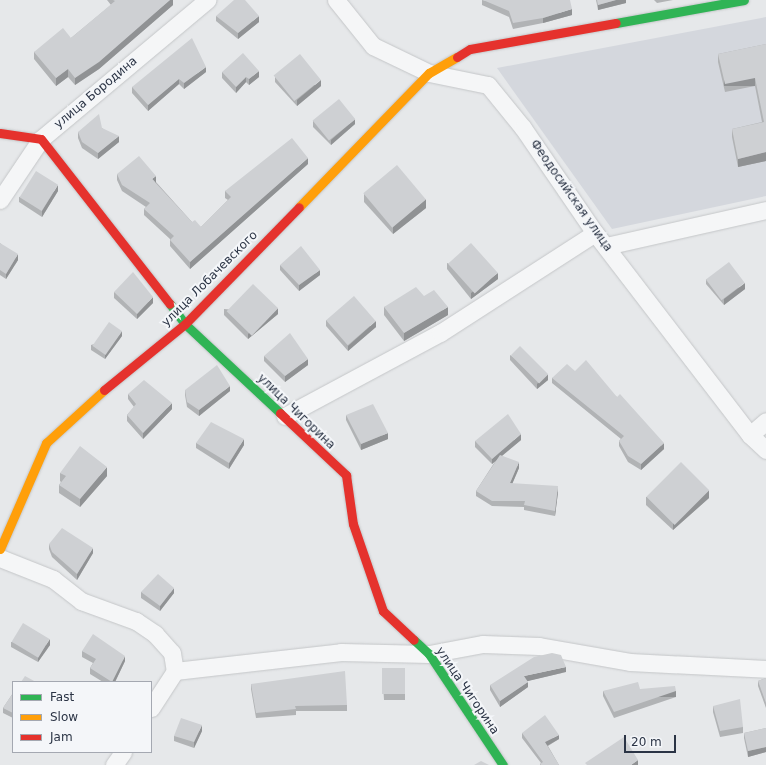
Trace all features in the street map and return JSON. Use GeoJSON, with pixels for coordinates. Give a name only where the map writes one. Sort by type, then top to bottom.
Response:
{"type":"FeatureCollection","features":[{"type":"Feature","properties":{"kind":"street","name":"улица Бородина"},"geometry":{"type":"LineString","coordinates":[[0,200],[41,139],[207,0]]}},
{"type":"Feature","properties":{"kind":"street","name":"Феодосийская улица"},"geometry":{"type":"LineString","coordinates":[[336,0],[373,46],[429,74],[488,85],[523,128],[601,239],[750,435],[766,450]]}},
{"type":"Feature","properties":{"kind":"street","name":"улица Лобачевского"},"geometry":{"type":"LineString","coordinates":[[0,549],[46,443],[80,410],[185,324],[429,74],[470,49],[744,0]]}},
{"type":"Feature","properties":{"kind":"street"},"geometry":{"type":"LineString","coordinates":[[0,133],[41,139]]}},
{"type":"Feature","properties":{"kind":"street","name":"улица Чигорина"},"geometry":{"type":"LineString","coordinates":[[41,139],[185,324],[285,416],[346,475],[353,524],[383,611],[429,654],[503,765]]}},
{"type":"Feature","properties":{"kind":"street"},"geometry":{"type":"LineString","coordinates":[[285,416],[440,333],[601,239],[766,210]]}},
{"type":"Feature","properties":{"kind":"street"},"geometry":{"type":"LineString","coordinates":[[750,435],[766,421]]}},
{"type":"Feature","properties":{"kind":"street"},"geometry":{"type":"LineString","coordinates":[[0,558],[53,579],[81,601],[136,620],[155,634],[172,653],[175,671],[152,706]]}},
{"type":"Feature","properties":{"kind":"street"},"geometry":{"type":"LineString","coordinates":[[175,671],[341,652],[429,654],[483,644],[539,646],[630,662],[766,668]]}},
{"type":"Feature","properties":{"kind":"street"},"geometry":{"type":"LineString","coordinates":[[114,765],[122,753]]}},
{"type":"Feature","properties":{"kind":"shaded area"},"geometry":{"type":"Polygon","coordinates":[[[766,17],[766,196],[612,229],[497,68],[766,17]]]}},
{"type":"Feature","properties":{"kind":"building"},"geometry":{"type":"Polygon","coordinates":[[[113,0],[170,0],[99,62],[75,78],[68,69],[56,78],[34,52],[63,28],[71,38],[115,1],[113,0]]]}},
{"type":"Feature","properties":{"kind":"building"},"geometry":{"type":"Polygon","coordinates":[[[234,0],[245,0],[259,16],[238,33],[216,16],[234,0]]]}},
{"type":"Feature","properties":{"kind":"building"},"geometry":{"type":"Polygon","coordinates":[[[483,0],[570,0],[572,9],[543,18],[513,23],[509,11],[483,0]]]}},
{"type":"Feature","properties":{"kind":"building"},"geometry":{"type":"Polygon","coordinates":[[[597,0],[616,0],[598,5],[597,0]]]}},
{"type":"Feature","properties":{"kind":"building"},"geometry":{"type":"Polygon","coordinates":[[[192,38],[206,67],[184,83],[179,79],[148,105],[132,87],[192,38]]]}},
{"type":"Feature","properties":{"kind":"building"},"geometry":{"type":"Polygon","coordinates":[[[766,44],[766,152],[738,159],[732,129],[764,122],[755,78],[725,84],[718,54],[766,44]]]}},
{"type":"Feature","properties":{"kind":"building"},"geometry":{"type":"Polygon","coordinates":[[[243,53],[259,71],[249,79],[246,77],[236,87],[222,72],[243,53]]]}},
{"type":"Feature","properties":{"kind":"building"},"geometry":{"type":"Polygon","coordinates":[[[300,54],[321,80],[294,101],[274,75],[300,54]]]}},
{"type":"Feature","properties":{"kind":"building"},"geometry":{"type":"Polygon","coordinates":[[[339,99],[355,119],[329,141],[313,120],[339,99]]]}},
{"type":"Feature","properties":{"kind":"building"},"geometry":{"type":"Polygon","coordinates":[[[99,114],[102,128],[119,136],[98,153],[82,142],[78,132],[99,114]]]}},
{"type":"Feature","properties":{"kind":"building"},"geometry":{"type":"Polygon","coordinates":[[[292,138],[308,158],[190,262],[170,240],[174,236],[144,209],[150,203],[122,185],[117,174],[139,156],[156,176],[152,179],[192,222],[195,220],[201,227],[231,197],[225,191],[292,138]]]}},
{"type":"Feature","properties":{"kind":"building"},"geometry":{"type":"Polygon","coordinates":[[[397,165],[426,199],[392,228],[363,193],[397,165]]]}},
{"type":"Feature","properties":{"kind":"building"},"geometry":{"type":"Polygon","coordinates":[[[36,171],[58,185],[42,211],[20,197],[36,171]]]}},
{"type":"Feature","properties":{"kind":"building"},"geometry":{"type":"Polygon","coordinates":[[[0,243],[18,254],[6,274],[0,270],[0,243]]]}},
{"type":"Feature","properties":{"kind":"building"},"geometry":{"type":"Polygon","coordinates":[[[471,243],[498,273],[475,293],[448,264],[471,243]]]}},
{"type":"Feature","properties":{"kind":"building"},"geometry":{"type":"Polygon","coordinates":[[[301,246],[320,270],[299,285],[280,265],[301,246]]]}},
{"type":"Feature","properties":{"kind":"building"},"geometry":{"type":"Polygon","coordinates":[[[729,262],[745,283],[721,300],[706,279],[729,262]]]}},
{"type":"Feature","properties":{"kind":"building"},"geometry":{"type":"Polygon","coordinates":[[[133,272],[153,297],[137,314],[114,292],[133,272]]]}},
{"type":"Feature","properties":{"kind":"building"},"geometry":{"type":"Polygon","coordinates":[[[253,284],[278,308],[252,336],[227,311],[253,284]]]}},
{"type":"Feature","properties":{"kind":"building"},"geometry":{"type":"Polygon","coordinates":[[[416,287],[424,296],[434,290],[448,307],[404,333],[384,307],[416,287]]]}},
{"type":"Feature","properties":{"kind":"building"},"geometry":{"type":"Polygon","coordinates":[[[354,296],[376,321],[348,345],[326,320],[354,296]]]}},
{"type":"Feature","properties":{"kind":"building"},"geometry":{"type":"Polygon","coordinates":[[[109,322],[122,331],[105,355],[92,346],[109,322]]]}},
{"type":"Feature","properties":{"kind":"building"},"geometry":{"type":"Polygon","coordinates":[[[290,333],[308,359],[285,376],[264,356],[290,333]]]}},
{"type":"Feature","properties":{"kind":"building"},"geometry":{"type":"Polygon","coordinates":[[[520,346],[548,374],[539,383],[511,355],[520,346]]]}},
{"type":"Feature","properties":{"kind":"building"},"geometry":{"type":"Polygon","coordinates":[[[586,360],[617,397],[620,394],[664,443],[641,464],[628,456],[619,441],[624,436],[552,378],[567,364],[575,371],[586,360]]]}},
{"type":"Feature","properties":{"kind":"building"},"geometry":{"type":"Polygon","coordinates":[[[217,365],[230,386],[199,410],[187,402],[185,390],[217,365]]]}},
{"type":"Feature","properties":{"kind":"building"},"geometry":{"type":"Polygon","coordinates":[[[144,380],[172,403],[143,433],[127,415],[136,404],[128,394],[144,380]]]}},
{"type":"Feature","properties":{"kind":"building"},"geometry":{"type":"Polygon","coordinates":[[[373,404],[388,433],[361,444],[346,415],[373,404]]]}},
{"type":"Feature","properties":{"kind":"building"},"geometry":{"type":"Polygon","coordinates":[[[508,414],[521,434],[492,459],[475,441],[508,414]]]}},
{"type":"Feature","properties":{"kind":"building"},"geometry":{"type":"Polygon","coordinates":[[[211,422],[244,439],[229,463],[196,443],[211,422]]]}},
{"type":"Feature","properties":{"kind":"building"},"geometry":{"type":"Polygon","coordinates":[[[80,446],[107,467],[80,499],[59,485],[66,476],[60,473],[80,446]]]}},
{"type":"Feature","properties":{"kind":"building"},"geometry":{"type":"Polygon","coordinates":[[[500,455],[519,462],[510,483],[558,486],[555,511],[524,505],[525,501],[492,501],[476,491],[500,455]]]}},
{"type":"Feature","properties":{"kind":"building"},"geometry":{"type":"Polygon","coordinates":[[[681,462],[709,490],[675,525],[646,497],[681,462]]]}},
{"type":"Feature","properties":{"kind":"building"},"geometry":{"type":"Polygon","coordinates":[[[62,528],[93,548],[77,574],[52,552],[49,544],[62,528]]]}},
{"type":"Feature","properties":{"kind":"building"},"geometry":{"type":"Polygon","coordinates":[[[158,574],[174,588],[160,606],[141,592],[158,574]]]}},
{"type":"Feature","properties":{"kind":"building"},"geometry":{"type":"Polygon","coordinates":[[[23,623],[50,639],[38,658],[12,642],[23,623]]]}},
{"type":"Feature","properties":{"kind":"building"},"geometry":{"type":"Polygon","coordinates":[[[93,634],[125,656],[112,681],[110,681],[90,668],[96,659],[82,651],[93,634]]]}},
{"type":"Feature","properties":{"kind":"building"},"geometry":{"type":"Polygon","coordinates":[[[552,653],[561,655],[566,667],[524,676],[528,682],[500,701],[490,685],[534,657],[552,653]]]}},
{"type":"Feature","properties":{"kind":"building"},"geometry":{"type":"Polygon","coordinates":[[[382,668],[405,668],[405,694],[382,694],[382,668]]]}},
{"type":"Feature","properties":{"kind":"building"},"geometry":{"type":"Polygon","coordinates":[[[345,671],[347,705],[295,706],[296,709],[256,713],[251,684],[345,671]]]}},
{"type":"Feature","properties":{"kind":"building"},"geometry":{"type":"Polygon","coordinates":[[[25,676],[34,681],[22,681],[25,676]]]}},
{"type":"Feature","properties":{"kind":"building"},"geometry":{"type":"Polygon","coordinates":[[[766,678],[766,703],[758,681],[766,678]]]}},
{"type":"Feature","properties":{"kind":"building"},"geometry":{"type":"Polygon","coordinates":[[[638,682],[640,689],[675,686],[676,691],[614,712],[603,691],[638,682]]]}},
{"type":"Feature","properties":{"kind":"building"},"geometry":{"type":"Polygon","coordinates":[[[12,694],[12,712],[3,708],[12,694]]]}},
{"type":"Feature","properties":{"kind":"building"},"geometry":{"type":"Polygon","coordinates":[[[740,699],[743,727],[720,731],[713,706],[740,699]]]}},
{"type":"Feature","properties":{"kind":"building"},"geometry":{"type":"Polygon","coordinates":[[[545,715],[559,735],[545,742],[559,765],[541,765],[540,764],[543,762],[522,733],[545,715]]]}},
{"type":"Feature","properties":{"kind":"building"},"geometry":{"type":"Polygon","coordinates":[[[181,718],[202,725],[194,742],[174,736],[181,718]]]}},
{"type":"Feature","properties":{"kind":"building"},"geometry":{"type":"Polygon","coordinates":[[[766,728],[766,747],[748,751],[744,733],[766,728]]]}},
{"type":"Feature","properties":{"kind":"building"},"geometry":{"type":"Polygon","coordinates":[[[624,737],[638,760],[631,765],[587,765],[585,763],[624,737]]]}},
{"type":"Feature","properties":{"kind":"building"},"geometry":{"type":"Polygon","coordinates":[[[481,761],[489,765],[474,765],[481,761]]]}},
{"type":"Feature","properties":{"kind":"traffic: fast"},"geometry":{"type":"LineString","coordinates":[[616,23],[744,0]]}},
{"type":"Feature","properties":{"kind":"traffic: fast"},"geometry":{"type":"LineString","coordinates":[[170,304],[185,324],[280,413]]}},
{"type":"Feature","properties":{"kind":"traffic: fast"},"geometry":{"type":"LineString","coordinates":[[414,640],[429,654],[503,765]]}},
{"type":"Feature","properties":{"kind":"traffic: slow"},"geometry":{"type":"LineString","coordinates":[[299,207],[429,73],[457,57]]}},
{"type":"Feature","properties":{"kind":"traffic: slow"},"geometry":{"type":"LineString","coordinates":[[0,549],[46,443],[104,390]]}},
{"type":"Feature","properties":{"kind":"traffic: jam"},"geometry":{"type":"LineString","coordinates":[[457,57],[470,49],[616,23]]}},
{"type":"Feature","properties":{"kind":"traffic: jam"},"geometry":{"type":"LineString","coordinates":[[0,133],[41,139],[170,304]]}},
{"type":"Feature","properties":{"kind":"traffic: jam"},"geometry":{"type":"LineString","coordinates":[[104,390],[185,324],[299,207]]}},
{"type":"Feature","properties":{"kind":"traffic: jam"},"geometry":{"type":"LineString","coordinates":[[280,413],[346,475],[353,524],[383,611],[414,640]]}}]}
